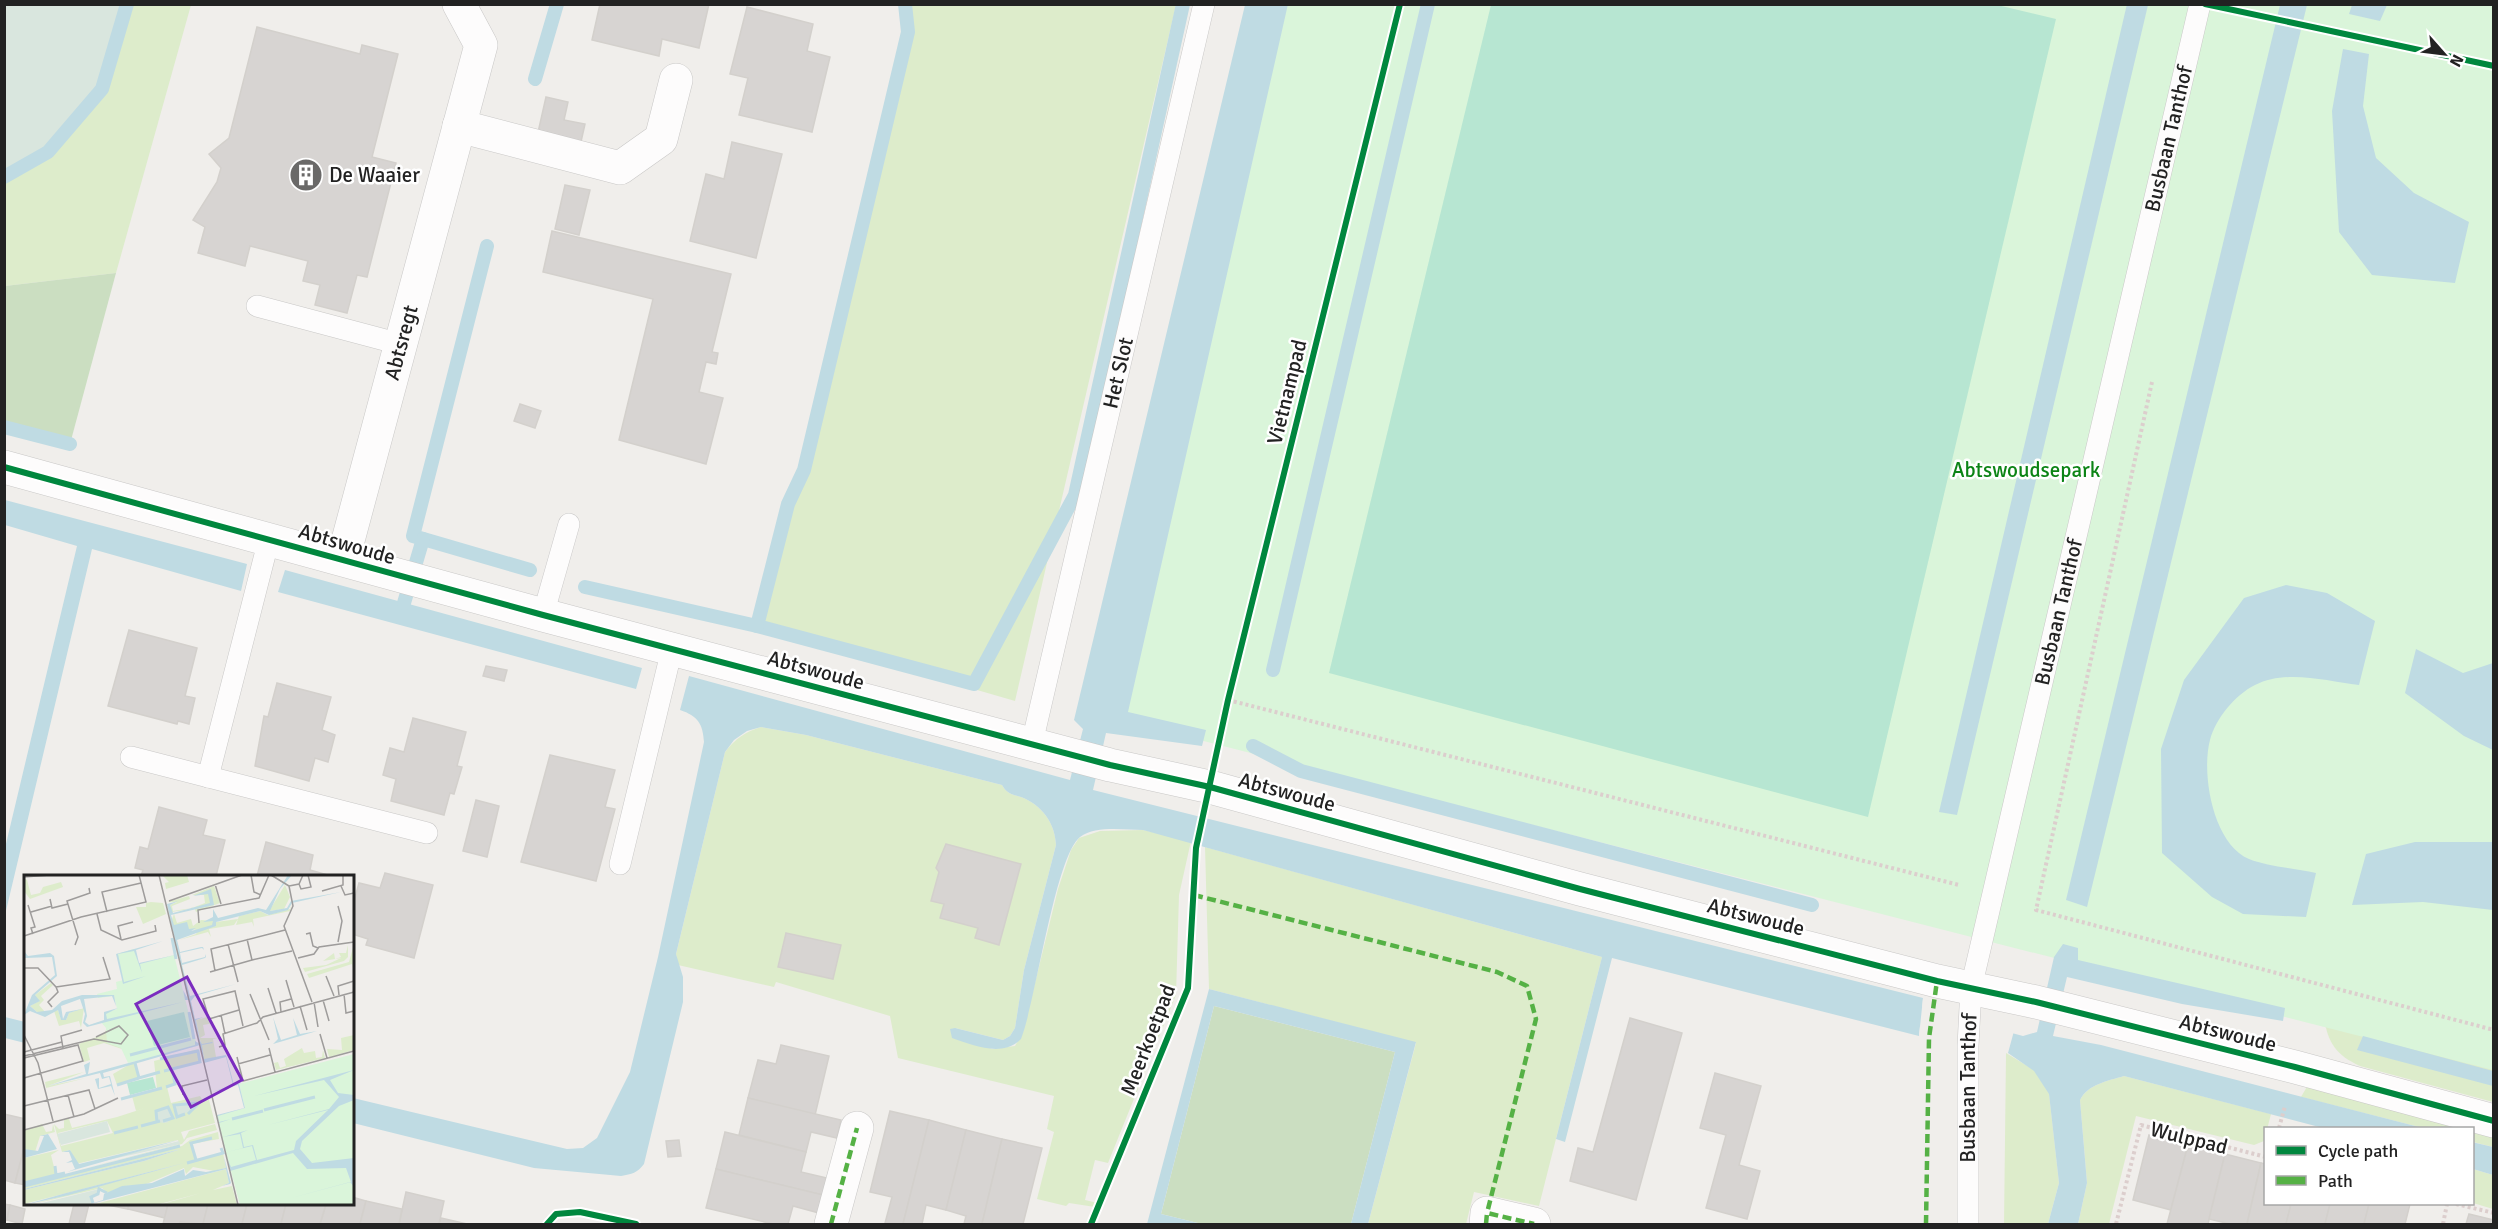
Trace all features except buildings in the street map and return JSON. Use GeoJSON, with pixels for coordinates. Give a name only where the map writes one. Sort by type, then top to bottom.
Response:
{"type":"FeatureCollection","features":[{"type":"Feature","properties":{"kind":"street","name":"Abtsregt"},"geometry":{"type":"LineString","coordinates":[[343,559],[481,45],[459,4]]}},
{"type":"Feature","properties":{"kind":"street"},"geometry":{"type":"LineString","coordinates":[[459,126],[620,168],[661,139],[676,80]]}},
{"type":"Feature","properties":{"kind":"street","name":"Abtswoude"},"geometry":{"type":"LineString","coordinates":[[4,467],[672,650],[1032,742],[1110,765],[1210,787],[1970,999],[2036,1002],[2295,1067],[2493,1121]]}},
{"type":"Feature","properties":{"kind":"street"},"geometry":{"type":"LineString","coordinates":[[831,1224],[857,1128]]}},
{"type":"Feature","properties":{"kind":"street"},"geometry":{"type":"LineString","coordinates":[[1486,1224],[1487,1213],[1534,1224]]}},
{"type":"Feature","properties":{"kind":"lane","name":"Het Slot"},"geometry":{"type":"LineString","coordinates":[[1032,742],[1204,4]]}},
{"type":"Feature","properties":{"kind":"lane","name":"Busbaan Tanthof"},"geometry":{"type":"LineString","coordinates":[[1968,1224],[1970,999],[2039,687],[2200,4]]}},
{"type":"Feature","properties":{"kind":"lane"},"geometry":{"type":"LineString","coordinates":[[257,306],[400,344]]}},
{"type":"Feature","properties":{"kind":"lane"},"geometry":{"type":"LineString","coordinates":[[543,615],[569,524]]}},
{"type":"Feature","properties":{"kind":"lane","name":"Abtswoude"},"geometry":{"type":"LineString","coordinates":[[208,777],[269,539]]}},
{"type":"Feature","properties":{"kind":"lane"},"geometry":{"type":"LineString","coordinates":[[620,864],[672,650]]}},
{"type":"Feature","properties":{"kind":"lane"},"geometry":{"type":"LineString","coordinates":[[131,757],[427,833]]}},
{"type":"Feature","properties":{"kind":"path"},"geometry":{"type":"LineString","coordinates":[[2154,373],[2036,910],[2493,1030]]}},
{"type":"Feature","properties":{"kind":"path"},"geometry":{"type":"LineString","coordinates":[[1226,710],[1231,688]]}},
{"type":"Feature","properties":{"kind":"path"},"geometry":{"type":"LineString","coordinates":[[1228,700],[1994,893]]}},
{"type":"Feature","properties":{"kind":"path"},"geometry":{"type":"LineString","coordinates":[[2443,1224],[2447,1205]]}},
{"type":"Feature","properties":{"kind":"path"},"geometry":{"type":"LineString","coordinates":[[2463,1205],[2493,1213]]}},
{"type":"Feature","properties":{"kind":"green space"},"geometry":{"type":"Polygon","coordinates":[[[1993,4],[2056,19],[1868,817],[1329,673],[1491,5],[1993,4]]]}},
{"type":"Feature","properties":{"kind":"green space"},"geometry":{"type":"Polygon","coordinates":[[[127,5],[191,5],[116,273],[5,286],[4,177],[48,152],[102,90],[127,5]]]}},
{"type":"Feature","properties":{"kind":"green space"},"geometry":{"type":"Polygon","coordinates":[[[894,5],[1176,5],[1015,701],[757,626],[788,504],[804,470],[908,32],[904,7],[894,5]]]}},
{"type":"Feature","properties":{"kind":"green space","name":"Abtswoudsepark"},"geometry":{"type":"Polygon","coordinates":[[[1261,5],[2493,5],[2493,1070],[1090,712],[1261,5]]]}},
{"type":"Feature","properties":{"kind":"green space"},"geometry":{"type":"Polygon","coordinates":[[[116,273],[70,444],[5,427],[5,286],[116,273]]]}},
{"type":"Feature","properties":{"kind":"green space"},"geometry":{"type":"Polygon","coordinates":[[[761,727],[806,735],[1002,785],[1013,795],[1028,800],[1046,816],[1053,829],[1056,845],[1024,970],[1015,1028],[1010,1036],[1003,1040],[955,1028],[992,1049],[1015,1046],[1023,1032],[1058,889],[1071,850],[1079,838],[1100,831],[1143,830],[1191,841],[1179,895],[1176,995],[1108,1163],[1095,1160],[1085,1200],[1098,1203],[1095,1207],[1069,1203],[1066,1206],[1037,1199],[1054,1132],[1047,1129],[1054,1096],[898,1058],[890,1016],[776,982],[774,987],[678,965],[676,954],[725,752],[745,733],[761,727]],[[943,858],[936,867],[939,872],[931,900],[944,904],[940,918],[978,928],[976,938],[999,945],[1021,864],[943,858]]]}},
{"type":"Feature","properties":{"kind":"green space"},"geometry":{"type":"Polygon","coordinates":[[[1205,847],[1602,957],[1539,1206],[1474,1192],[1466,1224],[1368,1224],[1416,1043],[1209,989],[1205,847]]]}},
{"type":"Feature","properties":{"kind":"green space"},"geometry":{"type":"Polygon","coordinates":[[[1214,1006],[1395,1052],[1351,1224],[1202,1224],[1161,1214],[1214,1006]]]}},
{"type":"Feature","properties":{"kind":"green space"},"geometry":{"type":"Polygon","coordinates":[[[2324,1018],[2493,1038],[2493,1102],[2360,1066],[2339,1053],[2334,1047],[2324,1018]]]}},
{"type":"Feature","properties":{"kind":"green space"},"geometry":{"type":"Polygon","coordinates":[[[2006,1053],[2034,1070],[2049,1093],[2059,1183],[2048,1224],[2004,1224],[2006,1053]]]}},
{"type":"Feature","properties":{"kind":"green space"},"geometry":{"type":"Polygon","coordinates":[[[2124,1076],[2271,1114],[2268,1127],[2264,1127],[2264,1141],[2254,1145],[2136,1116],[2109,1224],[2078,1224],[2087,1183],[2080,1100],[2088,1090],[2124,1076]]]}},
{"type":"Feature","properties":{"kind":"green space"},"geometry":{"type":"Polygon","coordinates":[[[2308,1085],[2466,1127],[2419,1127],[2301,1097],[2308,1085]]]}},
{"type":"Feature","properties":{"kind":"green space"},"geometry":{"type":"Polygon","coordinates":[[[2474,1129],[2493,1134],[2493,1147],[2474,1142],[2474,1129]]]}},
{"type":"Feature","properties":{"kind":"green space"},"geometry":{"type":"Polygon","coordinates":[[[2474,1169],[2493,1175],[2493,1209],[2474,1203],[2474,1169]]]}},
{"type":"Feature","properties":{"kind":"shaded area"},"geometry":{"type":"Polygon","coordinates":[[[5,4],[127,5],[102,89],[48,152],[5,177],[5,4]]]}},
{"type":"Feature","properties":{"kind":"water"},"geometry":{"type":"Polygon","coordinates":[[[1288,4],[1128,712],[1206,730],[1202,746],[1106,733],[1093,790],[1923,998],[1922,1009],[2023,1036],[2037,1032],[2054,957],[2063,944],[2078,948],[2078,960],[2285,1008],[2283,1021],[2182,1004],[2067,977],[2053,1036],[2101,1045],[2419,1127],[2319,1127],[2124,1076],[2093,1087],[2080,1100],[2087,1183],[2078,1224],[2048,1224],[2059,1183],[2049,1094],[2034,1071],[2008,1053],[2008,1050],[1920,1026],[1919,1036],[1612,958],[1565,1142],[1556,1139],[1602,957],[1143,830],[1102,830],[1080,837],[1071,850],[1062,872],[1021,1039],[1005,1048],[978,1046],[952,1038],[950,1029],[955,1028],[1003,1040],[1010,1036],[1015,1028],[1024,970],[1056,845],[1053,829],[1046,816],[1028,800],[1013,795],[1002,785],[806,735],[761,727],[747,731],[734,740],[725,752],[676,954],[683,977],[683,1002],[644,1164],[641,1167],[634,1173],[621,1176],[534,1168],[354,1123],[354,1098],[567,1149],[583,1148],[597,1138],[630,1072],[658,957],[704,742],[701,726],[695,718],[680,710],[689,676],[1070,780],[1083,729],[1074,720],[1245,5],[1288,4]]]}},
{"type":"Feature","properties":{"kind":"water"},"geometry":{"type":"Polygon","coordinates":[[[2127,4],[2148,5],[1957,815],[1939,812],[2127,4]]]}},
{"type":"Feature","properties":{"kind":"water"},"geometry":{"type":"Polygon","coordinates":[[[2352,4],[2387,5],[2380,21],[2349,14],[2352,4]]]}},
{"type":"Feature","properties":{"kind":"water"},"geometry":{"type":"Polygon","coordinates":[[[2280,5],[2307,5],[2087,907],[2066,900],[2280,5]]]}},
{"type":"Feature","properties":{"kind":"water"},"geometry":{"type":"Polygon","coordinates":[[[2343,49],[2369,54],[2363,106],[2376,158],[2414,193],[2469,222],[2455,283],[2372,275],[2339,232],[2332,111],[2343,49]]]}},
{"type":"Feature","properties":{"kind":"water"},"geometry":{"type":"Polygon","coordinates":[[[5,500],[247,564],[241,591],[92,549],[5,915],[5,848],[77,546],[5,525],[5,500]]]}},
{"type":"Feature","properties":{"kind":"water"},"geometry":{"type":"Polygon","coordinates":[[[285,570],[642,668],[636,689],[278,592],[285,570]]]}},
{"type":"Feature","properties":{"kind":"water"},"geometry":{"type":"Polygon","coordinates":[[[2286,585],[2327,593],[2375,621],[2359,685],[2293,677],[2267,680],[2255,685],[2234,701],[2217,724],[2210,740],[2207,771],[2218,824],[2226,839],[2237,851],[2257,862],[2316,873],[2306,917],[2243,914],[2212,897],[2162,853],[2161,749],[2184,680],[2244,598],[2286,585]]]}},
{"type":"Feature","properties":{"kind":"water"},"geometry":{"type":"Polygon","coordinates":[[[2416,649],[2463,673],[2493,663],[2493,750],[2464,736],[2405,693],[2416,649]]]}},
{"type":"Feature","properties":{"kind":"water"},"geometry":{"type":"Polygon","coordinates":[[[2415,842],[2493,842],[2493,910],[2423,902],[2352,905],[2366,854],[2415,842]]]}},
{"type":"Feature","properties":{"kind":"water"},"geometry":{"type":"Polygon","coordinates":[[[1209,989],[1416,1042],[1368,1224],[1351,1224],[1395,1052],[1214,1006],[1161,1214],[1202,1224],[1147,1224],[1209,989]]]}},
{"type":"Feature","properties":{"kind":"water"},"geometry":{"type":"Polygon","coordinates":[[[5,1017],[24,1022],[24,1043],[5,1038],[5,1017]]]}},
{"type":"Feature","properties":{"kind":"water"},"geometry":{"type":"Polygon","coordinates":[[[2363,1036],[2493,1071],[2493,1086],[2357,1050],[2363,1036]]]}},
{"type":"Feature","properties":{"kind":"water"},"geometry":{"type":"Polygon","coordinates":[[[2474,1142],[2493,1147],[2493,1175],[2474,1169],[2474,1142]]]}},
{"type":"Feature","properties":{"kind":"pier"},"geometry":{"type":"Polygon","coordinates":[[[1923,998],[1926,999],[1925,1007],[2014,1031],[2008,1053],[1922,1030],[1922,1036],[1919,1036],[1923,998]]]}},
{"type":"Feature","properties":{"kind":"waterway"},"geometry":{"type":"LineString","coordinates":[[4,177],[48,152],[102,89],[127,4]]}},
{"type":"Feature","properties":{"kind":"waterway"},"geometry":{"type":"LineString","coordinates":[[535,79],[557,4]]}},
{"type":"Feature","properties":{"kind":"waterway"},"geometry":{"type":"LineString","coordinates":[[905,4],[908,32],[804,470],[788,504],[757,626],[974,684],[1075,495],[1183,4]]}},
{"type":"Feature","properties":{"kind":"waterway"},"geometry":{"type":"LineString","coordinates":[[1273,670],[1428,4]]}},
{"type":"Feature","properties":{"kind":"waterway"},"geometry":{"type":"LineString","coordinates":[[487,246],[413,536],[530,570]]}},
{"type":"Feature","properties":{"kind":"waterway"},"geometry":{"type":"LineString","coordinates":[[4,427],[70,444]]}},
{"type":"Feature","properties":{"kind":"waterway"},"geometry":{"type":"LineString","coordinates":[[404,603],[423,539]]}},
{"type":"Feature","properties":{"kind":"waterway"},"geometry":{"type":"LineString","coordinates":[[585,587],[757,626]]}},
{"type":"Feature","properties":{"kind":"waterway"},"geometry":{"type":"LineString","coordinates":[[1253,746],[1301,771],[1812,905]]}},
{"type":"Feature","properties":{"kind":"marked path"},"geometry":{"type":"LineString","coordinates":[[1194,895],[1497,972],[1527,986],[1536,1019],[1487,1213]]}},
{"type":"Feature","properties":{"kind":"marked path"},"geometry":{"type":"LineString","coordinates":[[1926,1224],[1929,1038],[1937,981]]}},
{"type":"Feature","properties":{"kind":"marked path"},"geometry":{"type":"LineString","coordinates":[[831,1224],[857,1128]]}},
{"type":"Feature","properties":{"kind":"marked path"},"geometry":{"type":"LineString","coordinates":[[1486,1224],[1487,1213],[1534,1224]]}},
{"type":"Feature","properties":{"kind":"cycle path","name":"Vietnampad"},"geometry":{"type":"LineString","coordinates":[[1091,1224],[1188,988],[1196,848],[1228,700],[1400,4]]}},
{"type":"Feature","properties":{"kind":"cycle path"},"geometry":{"type":"LineString","coordinates":[[2205,4],[2494,66]]}},
{"type":"Feature","properties":{"kind":"cycle path"},"geometry":{"type":"LineString","coordinates":[[4,467],[543,615],[1110,765],[1210,787],[1580,889],[1937,981],[2036,1002],[2295,1067],[2494,1121]]}},
{"type":"Feature","properties":{"kind":"cycle path"},"geometry":{"type":"LineString","coordinates":[[547,1224],[556,1214],[580,1212],[636,1224]]}},
{"type":"Feature","properties":{"kind":"place","name":"De Waaier"},"geometry":{"type":"Point","coordinates":[306,175]}}]}
